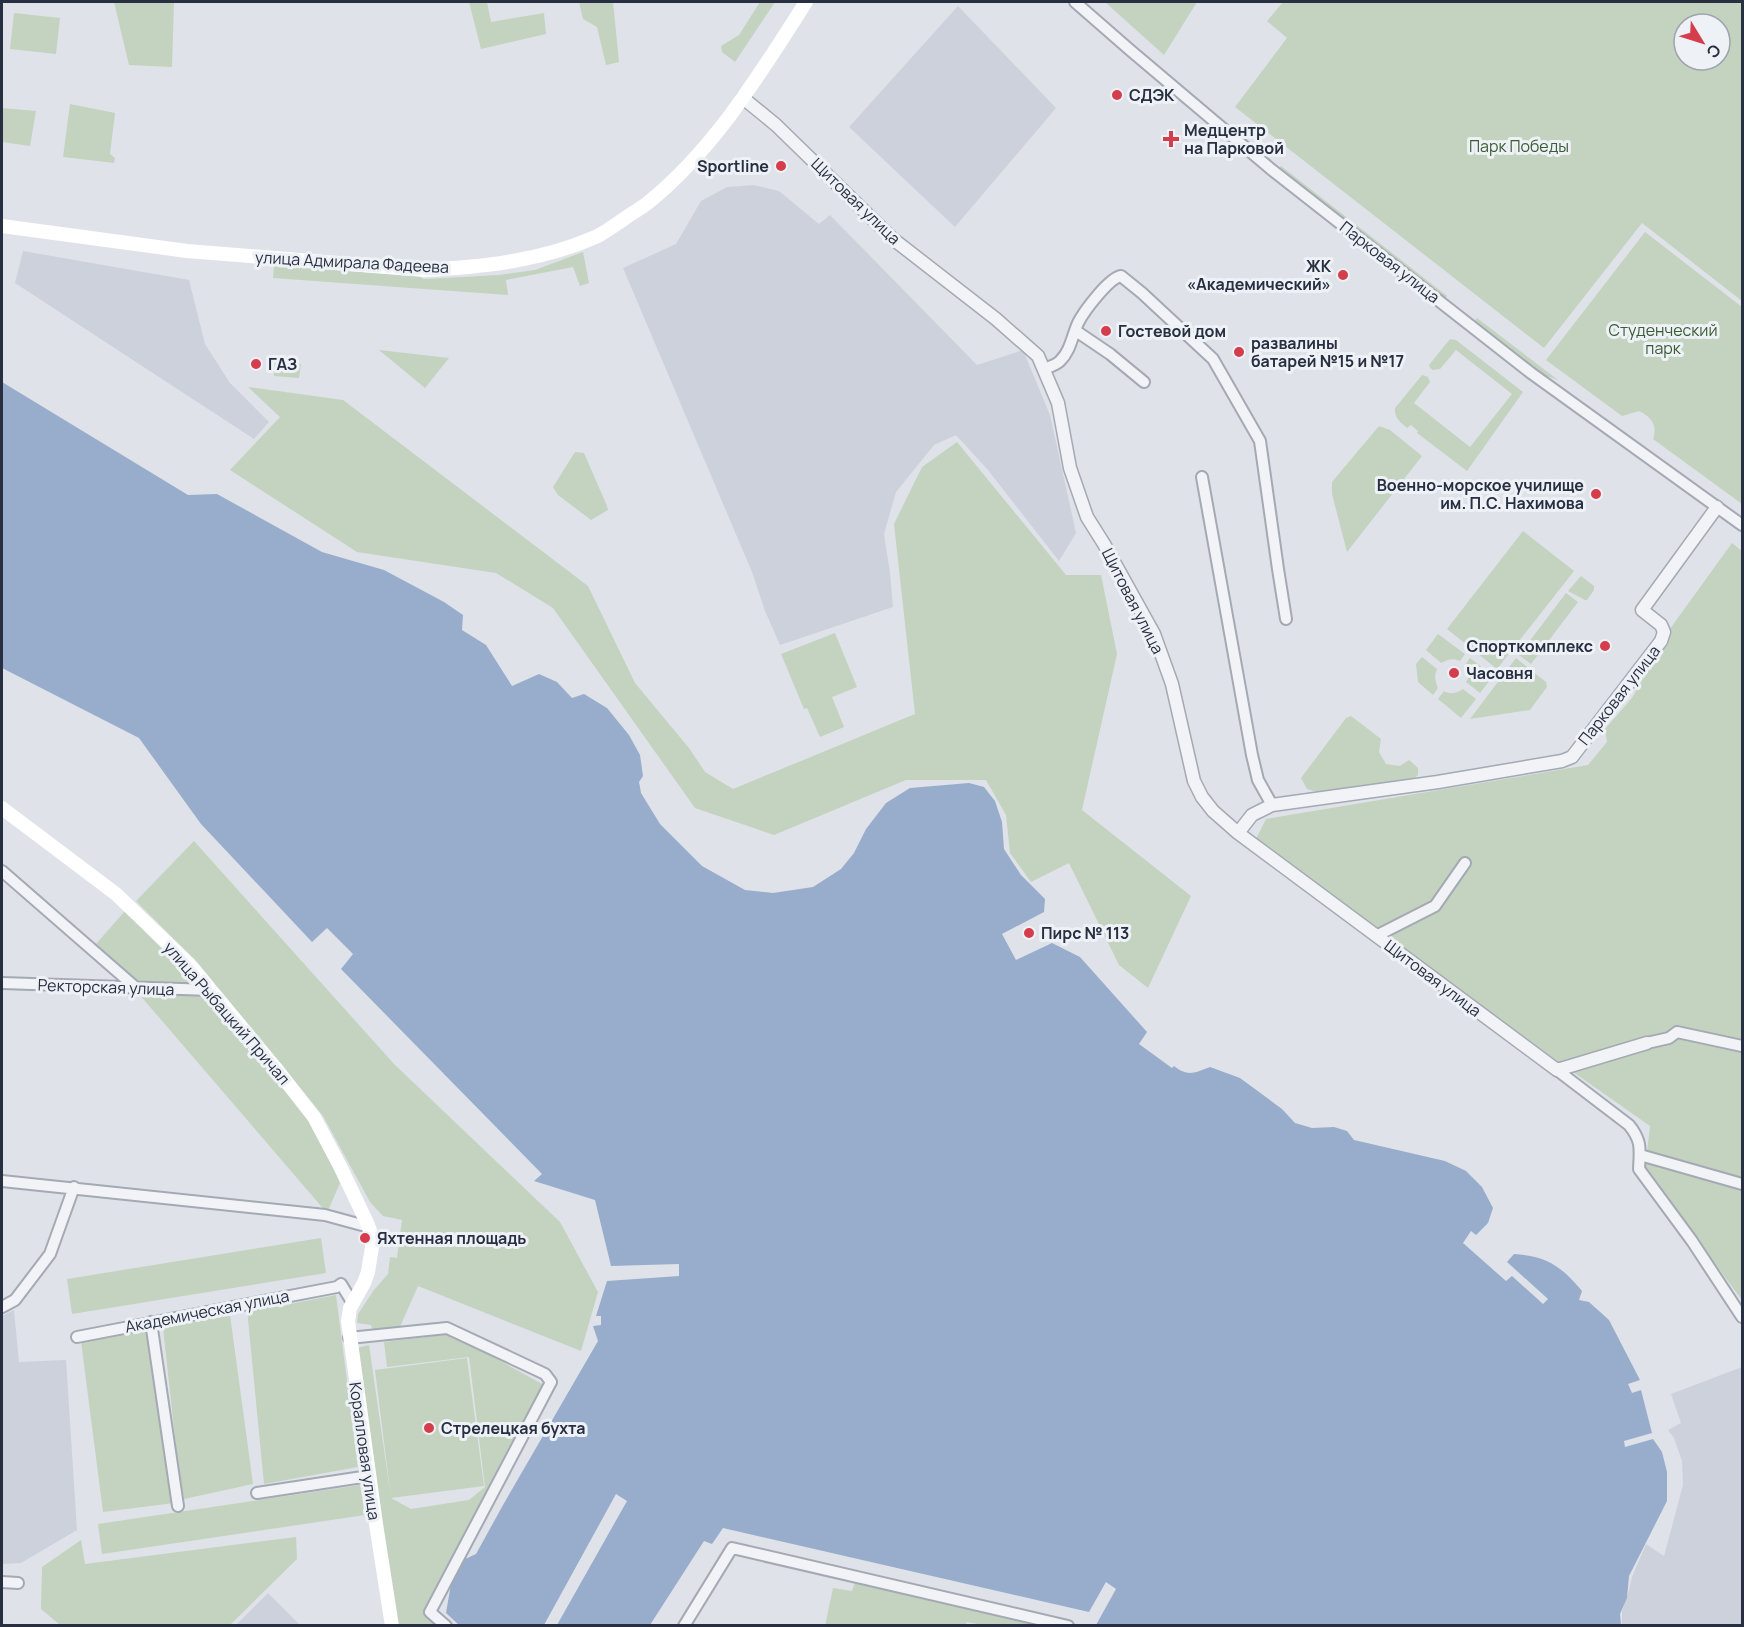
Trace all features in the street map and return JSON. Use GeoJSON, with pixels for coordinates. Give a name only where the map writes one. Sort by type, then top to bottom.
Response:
{"type":"FeatureCollection","features":[{"type":"Feature","properties":{"kind":"main road","name":"улица Адмирала Фадеева"},"geometry":{"type":"LineString","coordinates":[[2,226],[187,250],[424,270],[517,261],[552,252],[595,238],[650,202],[699,154],[743,98],[806,2]]}},
{"type":"Feature","properties":{"kind":"main road","name":"улица Рыбацкий Причал"},"geometry":{"type":"LineString","coordinates":[[2,808],[116,894],[189,964],[314,1117],[342,1170],[370,1233]]}},
{"type":"Feature","properties":{"kind":"main road"},"geometry":{"type":"LineString","coordinates":[[352,1302],[368,1272],[372,1247],[370,1233]]}},
{"type":"Feature","properties":{"kind":"main road","name":"Коралловая улица"},"geometry":{"type":"LineString","coordinates":[[352,1302],[348,1314],[349,1338],[392,1626]]}},
{"type":"Feature","properties":{"kind":"street","name":"Парковая улица"},"geometry":{"type":"LineString","coordinates":[[1075,2],[1272,170],[1531,373],[1743,525]]}},
{"type":"Feature","properties":{"kind":"street","name":"Щитовая улица"},"geometry":{"type":"LineString","coordinates":[[743,98],[776,125],[893,239],[996,319],[1038,356],[1058,403],[1071,468],[1087,517],[1154,634],[1172,684],[1194,781],[1202,797],[1238,833],[1629,1125],[1637,1135],[1640,1145],[1639,1169],[1644,1178],[1692,1241],[1743,1317]]}},
{"type":"Feature","properties":{"kind":"street"},"geometry":{"type":"LineString","coordinates":[[1044,369],[1059,362],[1071,345],[1078,324],[1086,311],[1112,280],[1121,276],[1213,359],[1260,441],[1287,619]]}},
{"type":"Feature","properties":{"kind":"street"},"geometry":{"type":"LineString","coordinates":[[1076,331],[1110,354],[1143,382]]}},
{"type":"Feature","properties":{"kind":"street"},"geometry":{"type":"LineString","coordinates":[[1202,477],[1252,755],[1258,780],[1272,805]]}},
{"type":"Feature","properties":{"kind":"street","name":"Парковая улица"},"geometry":{"type":"LineString","coordinates":[[1238,833],[1252,815],[1272,805],[1499,772],[1562,761],[1572,757],[1662,641],[1664,632],[1661,625],[1642,610],[1717,507]]}},
{"type":"Feature","properties":{"kind":"street"},"geometry":{"type":"LineString","coordinates":[[1376,936],[1435,906],[1465,863]]}},
{"type":"Feature","properties":{"kind":"street"},"geometry":{"type":"LineString","coordinates":[[2,870],[134,987]]}},
{"type":"Feature","properties":{"kind":"street","name":"Ректорская улица"},"geometry":{"type":"LineString","coordinates":[[2,983],[211,990]]}},
{"type":"Feature","properties":{"kind":"street"},"geometry":{"type":"LineString","coordinates":[[1557,1070],[1669,1038],[1677,1032],[1743,1046]]}},
{"type":"Feature","properties":{"kind":"street"},"geometry":{"type":"LineString","coordinates":[[1640,1155],[1743,1184]]}},
{"type":"Feature","properties":{"kind":"street"},"geometry":{"type":"LineString","coordinates":[[2,1181],[326,1215],[370,1233]]}},
{"type":"Feature","properties":{"kind":"street"},"geometry":{"type":"LineString","coordinates":[[2,1307],[15,1300],[50,1254],[74,1187]]}},
{"type":"Feature","properties":{"kind":"street","name":"Академическая улица"},"geometry":{"type":"LineString","coordinates":[[77,1337],[337,1287],[341,1284],[352,1302]]}},
{"type":"Feature","properties":{"kind":"street"},"geometry":{"type":"LineString","coordinates":[[151,1322],[178,1506]]}},
{"type":"Feature","properties":{"kind":"street"},"geometry":{"type":"LineString","coordinates":[[349,1338],[447,1328],[545,1374],[551,1382],[430,1612],[446,1626]]}},
{"type":"Feature","properties":{"kind":"street"},"geometry":{"type":"LineString","coordinates":[[257,1493],[369,1476]]}},
{"type":"Feature","properties":{"kind":"street"},"geometry":{"type":"LineString","coordinates":[[684,1626],[732,1548],[1068,1626]]}},
{"type":"Feature","properties":{"kind":"street"},"geometry":{"type":"LineString","coordinates":[[2,1582],[18,1583]]}},
{"type":"Feature","properties":{"kind":"shaded area"},"geometry":{"type":"Polygon","coordinates":[[[958,6],[1056,108],[955,227],[849,127],[958,6]]]}},
{"type":"Feature","properties":{"kind":"shaded area"},"geometry":{"type":"Polygon","coordinates":[[[754,185],[779,191],[819,224],[830,215],[977,365],[1023,350],[1050,415],[1076,533],[1059,561],[988,470],[956,435],[934,445],[896,492],[884,534],[893,607],[780,645],[765,611],[752,572],[623,268],[676,244],[701,201],[727,187],[754,185]]]}},
{"type":"Feature","properties":{"kind":"shaded area"},"geometry":{"type":"Polygon","coordinates":[[[23,251],[189,280],[205,344],[230,383],[269,422],[254,439],[15,283],[23,251]]]}},
{"type":"Feature","properties":{"kind":"shaded area"},"geometry":{"type":"Polygon","coordinates":[[[14,1310],[19,1362],[66,1360],[77,1530],[21,1563],[2,1564],[2,1316],[14,1310]]]}},
{"type":"Feature","properties":{"kind":"shaded area"},"geometry":{"type":"Polygon","coordinates":[[[1742,1367],[1742,1625],[1622,1625],[1622,1611],[1632,1577],[1646,1544],[1664,1556],[1683,1485],[1682,1461],[1674,1438],[1668,1430],[1681,1423],[1671,1394],[1742,1367]]]}},
{"type":"Feature","properties":{"kind":"shaded area"},"geometry":{"type":"Polygon","coordinates":[[[268,1593],[300,1625],[236,1625],[268,1593]]]}},
{"type":"Feature","properties":{"kind":"green space"},"geometry":{"type":"Polygon","coordinates":[[[114,2],[174,2],[172,67],[129,65],[114,2]]]}},
{"type":"Feature","properties":{"kind":"green space"},"geometry":{"type":"Polygon","coordinates":[[[469,2],[487,2],[491,22],[544,13],[546,34],[481,49],[469,2]]]}},
{"type":"Feature","properties":{"kind":"green space"},"geometry":{"type":"Polygon","coordinates":[[[579,2],[613,2],[619,62],[606,65],[597,27],[583,19],[579,2]]]}},
{"type":"Feature","properties":{"kind":"green space"},"geometry":{"type":"Polygon","coordinates":[[[760,2],[775,2],[735,62],[722,52],[721,46],[739,35],[760,2]]]}},
{"type":"Feature","properties":{"kind":"green space"},"geometry":{"type":"Polygon","coordinates":[[[1105,2],[1197,2],[1164,55],[1105,2]]]}},
{"type":"Feature","properties":{"kind":"green space","name":"Парк Победы"},"geometry":{"type":"Polygon","coordinates":[[[1283,2],[1742,2],[1742,301],[1642,223],[1544,348],[1235,107],[1287,38],[1267,21],[1283,2]]]}},
{"type":"Feature","properties":{"kind":"green space"},"geometry":{"type":"Polygon","coordinates":[[[14,13],[60,18],[56,54],[10,49],[14,13]]]}},
{"type":"Feature","properties":{"kind":"green space"},"geometry":{"type":"Polygon","coordinates":[[[70,104],[115,113],[110,154],[115,158],[114,163],[63,157],[70,104]]]}},
{"type":"Feature","properties":{"kind":"green space"},"geometry":{"type":"Polygon","coordinates":[[[2,108],[36,111],[30,146],[2,142],[2,108]]]}},
{"type":"Feature","properties":{"kind":"green space"},"geometry":{"type":"Polygon","coordinates":[[[1281,166],[1447,296],[1444,299],[1278,169],[1281,166]]]}},
{"type":"Feature","properties":{"kind":"green space","name":"Студенческий парк"},"geometry":{"type":"Polygon","coordinates":[[[1645,232],[1742,307],[1742,504],[1653,439],[1654,426],[1647,416],[1639,411],[1622,416],[1546,360],[1645,232]]]}},
{"type":"Feature","properties":{"kind":"green space"},"geometry":{"type":"Polygon","coordinates":[[[583,252],[589,283],[580,286],[573,267],[506,280],[508,295],[273,278],[274,266],[418,276],[424,279],[499,275],[535,270],[583,252]]]}},
{"type":"Feature","properties":{"kind":"green space"},"geometry":{"type":"Polygon","coordinates":[[[1477,318],[1558,380],[1541,374],[1474,322],[1477,318]]]}},
{"type":"Feature","properties":{"kind":"green space"},"geometry":{"type":"Polygon","coordinates":[[[1450,339],[1456,340],[1523,392],[1467,471],[1417,433],[1418,431],[1411,425],[1407,428],[1395,415],[1395,408],[1422,375],[1428,377],[1430,382],[1414,403],[1470,447],[1512,394],[1456,350],[1440,369],[1430,368],[1429,365],[1450,339]]]}},
{"type":"Feature","properties":{"kind":"green space"},"geometry":{"type":"Polygon","coordinates":[[[379,350],[449,358],[425,388],[379,350]]]}},
{"type":"Feature","properties":{"kind":"green space"},"geometry":{"type":"Polygon","coordinates":[[[275,361],[301,364],[299,378],[274,376],[275,361]]]}},
{"type":"Feature","properties":{"kind":"green space"},"geometry":{"type":"Polygon","coordinates":[[[248,387],[343,400],[588,586],[635,683],[689,748],[705,772],[733,789],[915,714],[894,524],[922,467],[957,442],[1066,575],[1101,575],[1117,654],[1082,810],[1191,896],[1148,988],[1119,965],[1069,863],[1031,882],[1010,853],[1006,815],[986,780],[906,780],[774,835],[695,808],[553,608],[496,573],[357,552],[230,470],[280,417],[248,387]]]}},
{"type":"Feature","properties":{"kind":"green space"},"geometry":{"type":"Polygon","coordinates":[[[1379,426],[1390,430],[1422,456],[1347,552],[1332,494],[1332,482],[1379,426]]]}},
{"type":"Feature","properties":{"kind":"green space"},"geometry":{"type":"Polygon","coordinates":[[[575,452],[584,453],[608,510],[591,520],[558,495],[553,487],[575,452]]]}},
{"type":"Feature","properties":{"kind":"green space"},"geometry":{"type":"Polygon","coordinates":[[[1523,531],[1574,571],[1497,669],[1447,629],[1523,531]]]}},
{"type":"Feature","properties":{"kind":"green space"},"geometry":{"type":"Polygon","coordinates":[[[1732,543],[1742,551],[1742,1300],[1645,1170],[1650,1126],[1353,913],[1256,839],[1266,819],[1588,765],[1607,742],[1605,729],[1632,698],[1672,626],[1732,543]]]}},
{"type":"Feature","properties":{"kind":"green space"},"geometry":{"type":"Polygon","coordinates":[[[1581,576],[1594,586],[1587,600],[1568,591],[1581,576]]]}},
{"type":"Feature","properties":{"kind":"green space"},"geometry":{"type":"Polygon","coordinates":[[[1566,593],[1578,602],[1531,664],[1519,655],[1566,593]]]}},
{"type":"Feature","properties":{"kind":"green space"},"geometry":{"type":"Polygon","coordinates":[[[835,633],[857,687],[832,697],[844,727],[820,737],[807,708],[804,709],[781,654],[835,633]]]}},
{"type":"Feature","properties":{"kind":"green space"},"geometry":{"type":"Polygon","coordinates":[[[1438,634],[1465,654],[1460,661],[1451,659],[1441,663],[1426,650],[1438,634]]]}},
{"type":"Feature","properties":{"kind":"green space"},"geometry":{"type":"Polygon","coordinates":[[[1422,657],[1437,669],[1435,678],[1438,688],[1433,695],[1418,682],[1416,664],[1422,657]]]}},
{"type":"Feature","properties":{"kind":"green space"},"geometry":{"type":"Polygon","coordinates":[[[1470,658],[1493,676],[1480,693],[1466,682],[1469,677],[1465,665],[1470,658]]]}},
{"type":"Feature","properties":{"kind":"green space"},"geometry":{"type":"Polygon","coordinates":[[[1516,658],[1546,682],[1547,687],[1530,710],[1470,719],[1516,658]]]}},
{"type":"Feature","properties":{"kind":"green space"},"geometry":{"type":"Polygon","coordinates":[[[1463,689],[1476,699],[1461,718],[1438,699],[1444,691],[1454,693],[1463,689]]]}},
{"type":"Feature","properties":{"kind":"green space"},"geometry":{"type":"Polygon","coordinates":[[[1351,716],[1381,739],[1379,752],[1386,764],[1400,766],[1409,760],[1418,768],[1418,775],[1412,780],[1317,792],[1307,789],[1301,778],[1346,718],[1351,716]]]}},
{"type":"Feature","properties":{"kind":"green space"},"geometry":{"type":"Polygon","coordinates":[[[194,841],[394,1064],[560,1222],[598,1292],[581,1351],[418,1286],[399,1329],[373,1331],[371,1325],[357,1323],[358,1314],[388,1274],[390,1257],[397,1258],[402,1220],[383,1216],[370,1202],[323,1116],[198,963],[136,901],[194,841]]]}},
{"type":"Feature","properties":{"kind":"green space"},"geometry":{"type":"Polygon","coordinates":[[[125,911],[210,998],[310,1116],[340,1183],[327,1213],[96,944],[125,911]]]}},
{"type":"Feature","properties":{"kind":"green space"},"geometry":{"type":"Polygon","coordinates":[[[321,1238],[326,1273],[72,1314],[67,1279],[321,1238]]]}},
{"type":"Feature","properties":{"kind":"green space"},"geometry":{"type":"Polygon","coordinates":[[[336,1295],[358,1467],[264,1484],[247,1309],[336,1295]]]}},
{"type":"Feature","properties":{"kind":"green space"},"geometry":{"type":"Polygon","coordinates":[[[230,1315],[253,1484],[184,1499],[178,1465],[163,1328],[230,1315]]]}},
{"type":"Feature","properties":{"kind":"green space"},"geometry":{"type":"Polygon","coordinates":[[[148,1329],[174,1503],[103,1512],[81,1341],[148,1329]]]}},
{"type":"Feature","properties":{"kind":"green space"},"geometry":{"type":"Polygon","coordinates":[[[451,1334],[544,1385],[431,1620],[439,1625],[396,1625],[357,1348],[369,1345],[391,1498],[411,1509],[469,1500],[485,1487],[469,1357],[387,1367],[384,1342],[451,1334]]]}},
{"type":"Feature","properties":{"kind":"green space","name":"Стрелецкая бухта"},"geometry":{"type":"Polygon","coordinates":[[[467,1358],[484,1486],[391,1498],[375,1370],[467,1358]]]}},
{"type":"Feature","properties":{"kind":"green space"},"geometry":{"type":"Polygon","coordinates":[[[360,1485],[365,1515],[102,1554],[98,1524],[360,1485]]]}},
{"type":"Feature","properties":{"kind":"green space"},"geometry":{"type":"Polygon","coordinates":[[[296,1537],[297,1559],[230,1625],[60,1625],[41,1609],[42,1567],[81,1540],[85,1564],[296,1537]]]}},
{"type":"Feature","properties":{"kind":"green space"},"geometry":{"type":"Polygon","coordinates":[[[856,1579],[1028,1621],[1027,1626],[982,1625],[967,1622],[965,1626],[825,1626],[833,1588],[852,1591],[856,1579]]]}},
{"type":"Feature","properties":{"kind":"water"},"geometry":{"type":"Polygon","coordinates":[[[2,382],[188,495],[217,494],[322,552],[384,570],[444,602],[463,615],[462,630],[486,645],[512,686],[539,674],[557,682],[572,698],[584,694],[607,708],[629,735],[640,755],[643,776],[639,782],[641,793],[660,824],[702,866],[745,890],[773,893],[813,887],[841,869],[854,853],[866,829],[886,803],[910,788],[969,783],[984,787],[995,801],[1002,822],[1004,849],[1021,875],[1045,899],[1044,912],[1002,934],[1016,960],[1052,943],[1080,957],[1147,1032],[1139,1044],[1172,1068],[1174,1066],[1183,1072],[1191,1073],[1210,1067],[1240,1078],[1282,1109],[1295,1123],[1312,1128],[1334,1127],[1347,1131],[1354,1140],[1445,1161],[1466,1171],[1482,1187],[1493,1208],[1488,1223],[1476,1235],[1471,1231],[1463,1243],[1506,1281],[1512,1276],[1543,1304],[1548,1299],[1507,1262],[1514,1254],[1536,1257],[1552,1264],[1567,1275],[1582,1291],[1579,1300],[1589,1302],[1609,1320],[1640,1380],[1628,1384],[1632,1393],[1641,1390],[1652,1433],[1624,1441],[1625,1447],[1653,1439],[1662,1452],[1667,1472],[1667,1501],[1629,1576],[1627,1598],[1620,1614],[1621,1625],[1096,1625],[1116,1589],[1106,1582],[1089,1612],[723,1528],[712,1544],[704,1541],[650,1625],[557,1625],[627,1501],[616,1494],[544,1625],[459,1625],[446,1613],[451,1584],[463,1560],[476,1554],[598,1341],[593,1326],[601,1325],[601,1316],[596,1316],[607,1281],[679,1276],[679,1264],[611,1266],[595,1200],[534,1181],[542,1174],[341,969],[353,954],[327,928],[312,942],[201,824],[139,738],[2,668],[2,382]]]}},
{"type":"Feature","properties":{"kind":"place","name":"СДЭК"},"geometry":{"type":"Point","coordinates":[1117,95]}},
{"type":"Feature","properties":{"kind":"place","name":"Медцентр на Парковой"},"geometry":{"type":"Point","coordinates":[1171,139]}},
{"type":"Feature","properties":{"kind":"place","name":"Sportline"},"geometry":{"type":"Point","coordinates":[781,166]}},
{"type":"Feature","properties":{"kind":"place","name":"ЖК «Академический»"},"geometry":{"type":"Point","coordinates":[1343,275]}},
{"type":"Feature","properties":{"kind":"place","name":"Гостевой дом"},"geometry":{"type":"Point","coordinates":[1106,331]}},
{"type":"Feature","properties":{"kind":"place","name":"развалины батарей №15 и №17"},"geometry":{"type":"Point","coordinates":[1239,352]}},
{"type":"Feature","properties":{"kind":"place","name":"ГАЗ"},"geometry":{"type":"Point","coordinates":[256,364]}},
{"type":"Feature","properties":{"kind":"place","name":"Военно-морское училище им. П.С. Нахимова"},"geometry":{"type":"Point","coordinates":[1596,494]}},
{"type":"Feature","properties":{"kind":"place","name":"Спорткомплекс"},"geometry":{"type":"Point","coordinates":[1605,646]}},
{"type":"Feature","properties":{"kind":"place","name":"Часовня"},"geometry":{"type":"Point","coordinates":[1454,673]}},
{"type":"Feature","properties":{"kind":"place","name":"Пирс № 113"},"geometry":{"type":"Point","coordinates":[1029,933]}},
{"type":"Feature","properties":{"kind":"place","name":"Яхтенная площадь"},"geometry":{"type":"Point","coordinates":[365,1238]}},
{"type":"Feature","properties":{"kind":"place","name":"Стрелецкая бухта"},"geometry":{"type":"Point","coordinates":[429,1428]}}]}
